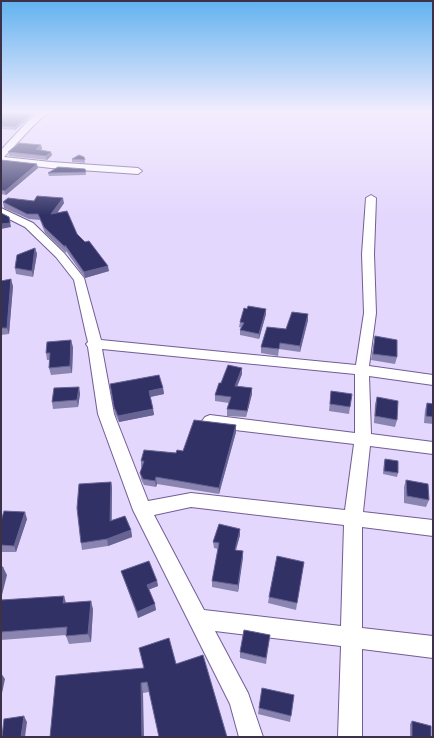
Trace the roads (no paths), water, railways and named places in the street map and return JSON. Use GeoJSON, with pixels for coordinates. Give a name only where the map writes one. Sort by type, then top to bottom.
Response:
{"type":"FeatureCollection","features":[{"type":"Feature","properties":{"kind":"street"},"geometry":{"type":"LineString","coordinates":[[1,154],[9,145]]}},
{"type":"Feature","properties":{"kind":"street"},"geometry":{"type":"LineString","coordinates":[[1,159],[51,165],[138,171]]}},
{"type":"Feature","properties":{"kind":"street"},"geometry":{"type":"LineString","coordinates":[[350,737],[353,518],[363,440],[362,370],[370,313],[368,254],[371,198]]}},
{"type":"Feature","properties":{"kind":"street"},"geometry":{"type":"LineString","coordinates":[[1,211],[29,225],[60,256],[80,280],[93,334],[93,344],[106,414],[142,510],[240,700],[251,737]]}},
{"type":"Feature","properties":{"kind":"street"},"geometry":{"type":"LineString","coordinates":[[93,344],[362,370],[433,380]]}},
{"type":"Feature","properties":{"kind":"street"},"geometry":{"type":"LineString","coordinates":[[210,421],[433,448]]}},
{"type":"Feature","properties":{"kind":"street"},"geometry":{"type":"LineString","coordinates":[[142,510],[191,500],[433,528]]}},
{"type":"Feature","properties":{"kind":"street"},"geometry":{"type":"LineString","coordinates":[[198,619],[351,636],[433,647]]}}]}
